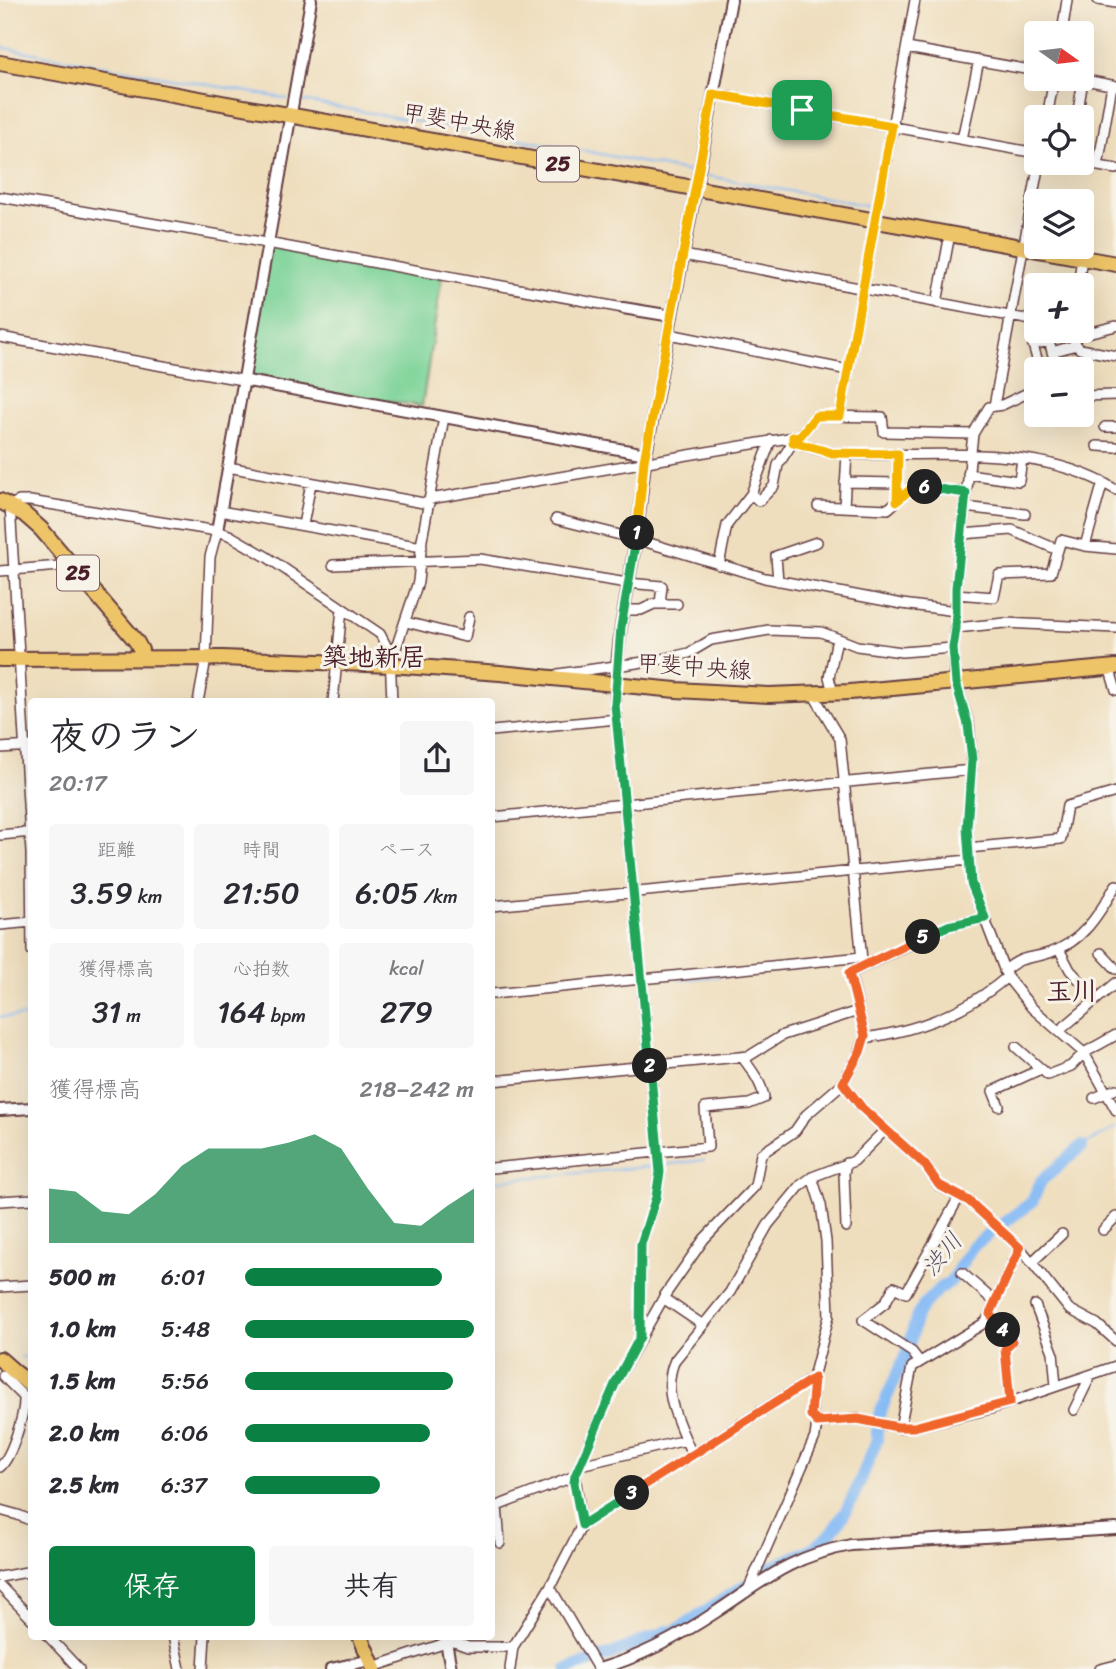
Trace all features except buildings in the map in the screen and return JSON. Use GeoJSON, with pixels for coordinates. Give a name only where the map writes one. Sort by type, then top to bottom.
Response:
{"type":"FeatureCollection","features":[{"type":"Feature","properties":{"kind":"main road","name":"甲斐中央線"},"geometry":{"type":"LineString","coordinates":[[0,63],[291,104],[695,188],[1024,248]]}},
{"type":"Feature","properties":{"kind":"main road","name":"甲斐中央線"},"geometry":{"type":"LineString","coordinates":[[1088,259],[1116,264]]}},
{"type":"Feature","properties":{"kind":"main road","name":"25"},"geometry":{"type":"LineString","coordinates":[[5,503],[41,528],[136,641],[142,658]]}},
{"type":"Feature","properties":{"kind":"main road","name":"甲斐中央線"},"geometry":{"type":"LineString","coordinates":[[0,659],[142,658],[336,662],[728,694],[833,693],[1113,667]]}},
{"type":"Feature","properties":{"kind":"main road"},"geometry":{"type":"LineString","coordinates":[[0,1359],[13,1375],[28,1384]]}},
{"type":"Feature","properties":{"kind":"main road"},"geometry":{"type":"LineString","coordinates":[[362,1640],[372,1665]]}},
{"type":"Feature","properties":{"kind":"street"},"geometry":{"type":"LineString","coordinates":[[199,698],[206,659],[210,558],[311,0]]}},
{"type":"Feature","properties":{"kind":"street"},"geometry":{"type":"LineString","coordinates":[[640,1337],[641,1244],[658,1186],[659,1152],[615,684],[645,458],[731,0]]}},
{"type":"Feature","properties":{"kind":"street"},"geometry":{"type":"LineString","coordinates":[[840,416],[915,0]]}},
{"type":"Feature","properties":{"kind":"street"},"geometry":{"type":"LineString","coordinates":[[1064,21],[1067,0]]}},
{"type":"Feature","properties":{"kind":"street"},"geometry":{"type":"LineString","coordinates":[[1098,0],[1116,3]]}},
{"type":"Feature","properties":{"kind":"street"},"geometry":{"type":"LineString","coordinates":[[907,48],[1024,69]]}},
{"type":"Feature","properties":{"kind":"street"},"geometry":{"type":"LineString","coordinates":[[962,139],[979,61]]}},
{"type":"Feature","properties":{"kind":"street"},"geometry":{"type":"LineString","coordinates":[[1094,81],[1114,85],[1098,166]]}},
{"type":"Feature","properties":{"kind":"street"},"geometry":{"type":"LineString","coordinates":[[713,94],[1024,151]]}},
{"type":"Feature","properties":{"kind":"street"},"geometry":{"type":"LineString","coordinates":[[1094,165],[1116,169]]}},
{"type":"Feature","properties":{"kind":"street"},"geometry":{"type":"LineString","coordinates":[[0,197],[672,316]]}},
{"type":"Feature","properties":{"kind":"street"},"geometry":{"type":"LineString","coordinates":[[936,303],[950,234]]}},
{"type":"Feature","properties":{"kind":"street"},"geometry":{"type":"LineString","coordinates":[[994,406],[1024,248]]}},
{"type":"Feature","properties":{"kind":"street"},"geometry":{"type":"LineString","coordinates":[[683,255],[1024,319]]}},
{"type":"Feature","properties":{"kind":"street"},"geometry":{"type":"LineString","coordinates":[[1094,332],[1116,326]]}},
{"type":"Feature","properties":{"kind":"street"},"geometry":{"type":"LineString","coordinates":[[669,334],[848,370]]}},
{"type":"Feature","properties":{"kind":"street"},"geometry":{"type":"LineString","coordinates":[[0,337],[444,417],[645,458]]}},
{"type":"Feature","properties":{"kind":"street"},"geometry":{"type":"LineString","coordinates":[[1036,357],[1033,345],[1045,342],[1050,344],[1054,357]]}},
{"type":"Feature","properties":{"kind":"street"},"geometry":{"type":"LineString","coordinates":[[1052,352],[1065,343]]}},
{"type":"Feature","properties":{"kind":"street"},"geometry":{"type":"LineString","coordinates":[[1077,343],[1080,349],[1116,356]]}},
{"type":"Feature","properties":{"kind":"street"},"geometry":{"type":"LineString","coordinates":[[1024,395],[1002,405],[989,407],[973,434],[964,507],[953,648],[956,683],[968,724],[972,770],[967,828],[971,883],[1006,974],[1032,1008],[1084,1053],[1111,1091],[1116,1110]]}},
{"type":"Feature","properties":{"kind":"street"},"geometry":{"type":"LineString","coordinates":[[1094,396],[1116,395]]}},
{"type":"Feature","properties":{"kind":"street"},"geometry":{"type":"LineString","coordinates":[[751,494],[759,501],[775,485],[778,465],[793,440],[800,436],[816,416],[882,416],[884,432],[973,434]]}},
{"type":"Feature","properties":{"kind":"street"},"geometry":{"type":"LineString","coordinates":[[390,665],[418,582],[444,417]]}},
{"type":"Feature","properties":{"kind":"street"},"geometry":{"type":"LineString","coordinates":[[1105,427],[1116,427]]}},
{"type":"Feature","properties":{"kind":"street"},"geometry":{"type":"LineString","coordinates":[[228,467],[429,502],[645,458],[771,440],[793,440],[832,453],[997,455],[1042,462],[1103,482],[1116,490]]}},
{"type":"Feature","properties":{"kind":"street"},"geometry":{"type":"LineString","coordinates":[[719,565],[727,525],[751,494],[771,440]]}},
{"type":"Feature","properties":{"kind":"street"},"geometry":{"type":"LineString","coordinates":[[1097,446],[1116,447]]}},
{"type":"Feature","properties":{"kind":"street"},"geometry":{"type":"LineString","coordinates":[[844,507],[847,453]]}},
{"type":"Feature","properties":{"kind":"street"},"geometry":{"type":"LineString","coordinates":[[897,501],[898,454]]}},
{"type":"Feature","properties":{"kind":"street"},"geometry":{"type":"LineString","coordinates":[[968,474],[1018,481],[1022,459]]}},
{"type":"Feature","properties":{"kind":"street"},"geometry":{"type":"LineString","coordinates":[[845,482],[897,483]]}},
{"type":"Feature","properties":{"kind":"street"},"geometry":{"type":"LineString","coordinates":[[1085,546],[1103,482]]}},
{"type":"Feature","properties":{"kind":"street"},"geometry":{"type":"LineString","coordinates":[[303,525],[311,483]]}},
{"type":"Feature","properties":{"kind":"street"},"geometry":{"type":"LineString","coordinates":[[818,506],[888,509],[914,486],[966,493]]}},
{"type":"Feature","properties":{"kind":"street"},"geometry":{"type":"LineString","coordinates":[[0,748],[28,746],[5,503],[19,501],[229,535],[267,557],[380,634],[388,647],[392,698]]}},
{"type":"Feature","properties":{"kind":"street"},"geometry":{"type":"LineString","coordinates":[[964,507],[1025,514]]}},
{"type":"Feature","properties":{"kind":"street"},"geometry":{"type":"LineString","coordinates":[[220,511],[422,547]]}},
{"type":"Feature","properties":{"kind":"street"},"geometry":{"type":"LineString","coordinates":[[1009,530],[1010,512]]}},
{"type":"Feature","properties":{"kind":"street"},"geometry":{"type":"LineString","coordinates":[[556,519],[636,539],[778,581],[956,611]]}},
{"type":"Feature","properties":{"kind":"street"},"geometry":{"type":"LineString","coordinates":[[962,534],[1009,530],[1058,550]]}},
{"type":"Feature","properties":{"kind":"street"},"geometry":{"type":"LineString","coordinates":[[956,594],[994,597],[999,575],[1051,573],[1061,540],[1116,549]]}},
{"type":"Feature","properties":{"kind":"street"},"geometry":{"type":"LineString","coordinates":[[778,581],[776,556],[817,542]]}},
{"type":"Feature","properties":{"kind":"street"},"geometry":{"type":"LineString","coordinates":[[333,565],[480,559],[627,583],[662,586],[660,604]]}},
{"type":"Feature","properties":{"kind":"street"},"geometry":{"type":"LineString","coordinates":[[0,571],[72,565]]}},
{"type":"Feature","properties":{"kind":"street"},"geometry":{"type":"LineString","coordinates":[[623,610],[641,610],[654,604],[677,604]]}},
{"type":"Feature","properties":{"kind":"street"},"geometry":{"type":"LineString","coordinates":[[334,698],[342,608]]}},
{"type":"Feature","properties":{"kind":"street"},"geometry":{"type":"LineString","coordinates":[[406,622],[465,636],[469,617]]}},
{"type":"Feature","properties":{"kind":"street"},"geometry":{"type":"LineString","coordinates":[[956,628],[1005,623],[1116,628]]}},
{"type":"Feature","properties":{"kind":"street"},"geometry":{"type":"LineString","coordinates":[[542,677],[689,653],[711,640],[769,630],[821,632],[857,646],[902,652],[953,648]]}},
{"type":"Feature","properties":{"kind":"street"},"geometry":{"type":"LineString","coordinates":[[833,693],[829,677],[837,639]]}},
{"type":"Feature","properties":{"kind":"street"},"geometry":{"type":"LineString","coordinates":[[1113,667],[1116,690]]}},
{"type":"Feature","properties":{"kind":"street"},"geometry":{"type":"LineString","coordinates":[[813,694],[840,738],[862,961]]}},
{"type":"Feature","properties":{"kind":"street"},"geometry":{"type":"LineString","coordinates":[[495,731],[617,719]]}},
{"type":"Feature","properties":{"kind":"street"},"geometry":{"type":"LineString","coordinates":[[495,817],[972,770]]}},
{"type":"Feature","properties":{"kind":"street"},"geometry":{"type":"LineString","coordinates":[[968,848],[1061,839],[1067,806],[1116,792]]}},
{"type":"Feature","properties":{"kind":"street"},"geometry":{"type":"LineString","coordinates":[[0,835],[28,832]]}},
{"type":"Feature","properties":{"kind":"street"},"geometry":{"type":"LineString","coordinates":[[495,906],[969,860]]}},
{"type":"Feature","properties":{"kind":"street"},"geometry":{"type":"LineString","coordinates":[[864,1038],[928,1024],[974,1003],[1006,974],[1017,960],[1059,949],[1089,928],[1116,884]]}},
{"type":"Feature","properties":{"kind":"street"},"geometry":{"type":"LineString","coordinates":[[495,994],[862,961],[948,926],[985,918]]}},
{"type":"Feature","properties":{"kind":"street"},"geometry":{"type":"LineString","coordinates":[[0,925],[28,922]]}},
{"type":"Feature","properties":{"kind":"street"},"geometry":{"type":"LineString","coordinates":[[1059,949],[1070,970],[1097,999]]}},
{"type":"Feature","properties":{"kind":"street"},"geometry":{"type":"LineString","coordinates":[[1101,953],[1116,970]]}},
{"type":"Feature","properties":{"kind":"street"},"geometry":{"type":"LineString","coordinates":[[582,1525],[575,1476],[616,1382],[640,1337],[663,1298],[705,1239],[755,1185],[761,1154],[795,1131],[806,1115],[843,1083],[860,1052],[864,1038],[849,973],[862,961]]}},
{"type":"Feature","properties":{"kind":"street"},"geometry":{"type":"LineString","coordinates":[[1059,1031],[1116,983]]}},
{"type":"Feature","properties":{"kind":"street"},"geometry":{"type":"LineString","coordinates":[[495,1081],[749,1056],[783,1035],[858,1011]]}},
{"type":"Feature","properties":{"kind":"street"},"geometry":{"type":"LineString","coordinates":[[1016,1047],[1048,1075],[1071,1066],[1084,1053],[1116,1035]]}},
{"type":"Feature","properties":{"kind":"street"},"geometry":{"type":"LineString","coordinates":[[495,1168],[708,1147],[705,1108],[749,1104],[764,1098],[751,1069],[742,1057]]}},
{"type":"Feature","properties":{"kind":"street"},"geometry":{"type":"LineString","coordinates":[[999,1106],[993,1091],[1041,1069]]}},
{"type":"Feature","properties":{"kind":"street"},"geometry":{"type":"LineString","coordinates":[[843,1083],[862,1108],[925,1165],[939,1185],[969,1201],[1020,1248],[1069,1309],[1097,1324],[1116,1341]]}},
{"type":"Feature","properties":{"kind":"street"},"geometry":{"type":"LineString","coordinates":[[1094,1098],[1111,1091]]}},
{"type":"Feature","properties":{"kind":"street"},"geometry":{"type":"LineString","coordinates":[[0,1110],[28,1108]]}},
{"type":"Feature","properties":{"kind":"street"},"geometry":{"type":"LineString","coordinates":[[692,1455],[669,1398],[669,1373],[675,1360],[730,1292],[768,1225],[801,1185],[812,1177],[861,1156],[885,1130]]}},
{"type":"Feature","properties":{"kind":"street"},"geometry":{"type":"LineString","coordinates":[[846,1163],[846,1227]]}},
{"type":"Feature","properties":{"kind":"street"},"geometry":{"type":"LineString","coordinates":[[748,1590],[815,1437],[817,1422],[811,1415],[814,1378],[817,1358],[830,1317],[826,1241],[821,1205],[812,1177]]}},
{"type":"Feature","properties":{"kind":"street"},"geometry":{"type":"LineString","coordinates":[[919,1361],[908,1350],[863,1320],[885,1303],[894,1287],[906,1293],[959,1197]]}},
{"type":"Feature","properties":{"kind":"street"},"geometry":{"type":"LineString","coordinates":[[0,1201],[28,1199]]}},
{"type":"Feature","properties":{"kind":"street"},"geometry":{"type":"LineString","coordinates":[[1103,1230],[1116,1217]]}},
{"type":"Feature","properties":{"kind":"street"},"geometry":{"type":"LineString","coordinates":[[1032,1262],[1062,1234]]}},
{"type":"Feature","properties":{"kind":"street"},"geometry":{"type":"LineString","coordinates":[[900,1427],[912,1367],[986,1322],[1020,1248]]}},
{"type":"Feature","properties":{"kind":"street"},"geometry":{"type":"LineString","coordinates":[[962,1273],[995,1302]]}},
{"type":"Feature","properties":{"kind":"street"},"geometry":{"type":"LineString","coordinates":[[0,1287],[28,1285]]}},
{"type":"Feature","properties":{"kind":"street"},"geometry":{"type":"LineString","coordinates":[[663,1298],[703,1325]]}},
{"type":"Feature","properties":{"kind":"street"},"geometry":{"type":"LineString","coordinates":[[1035,1305],[1053,1352],[1056,1385]]}},
{"type":"Feature","properties":{"kind":"street"},"geometry":{"type":"LineString","coordinates":[[990,1314],[1012,1341],[1005,1349],[1010,1402]]}},
{"type":"Feature","properties":{"kind":"street"},"geometry":{"type":"LineString","coordinates":[[817,1422],[858,1419],[900,1427],[924,1425],[1010,1402],[1116,1366]]}},
{"type":"Feature","properties":{"kind":"street"},"geometry":{"type":"LineString","coordinates":[[0,1467],[7,1460],[27,1413],[24,1397],[13,1375]]}},
{"type":"Feature","properties":{"kind":"street"},"geometry":{"type":"LineString","coordinates":[[1074,1410],[1091,1375]]}},
{"type":"Feature","properties":{"kind":"street"},"geometry":{"type":"LineString","coordinates":[[510,1669],[513,1647],[550,1587],[582,1525],[814,1378]]}},
{"type":"Feature","properties":{"kind":"street"},"geometry":{"type":"LineString","coordinates":[[580,1465],[687,1440]]}},
{"type":"Feature","properties":{"kind":"street"},"geometry":{"type":"LineString","coordinates":[[500,1543],[495,1507],[575,1476]]}},
{"type":"Feature","properties":{"kind":"street"},"geometry":{"type":"LineString","coordinates":[[0,1510],[28,1519]]}},
{"type":"Feature","properties":{"kind":"street"},"geometry":{"type":"LineString","coordinates":[[550,1587],[596,1665],[662,1644],[715,1613],[775,1571],[805,1557],[851,1545],[1116,1530]]}},
{"type":"Feature","properties":{"kind":"street"},"geometry":{"type":"LineString","coordinates":[[0,1577],[28,1572]]}},
{"type":"Feature","properties":{"kind":"street"},"geometry":{"type":"LineString","coordinates":[[0,1586],[28,1615]]}},
{"type":"Feature","properties":{"kind":"street"},"geometry":{"type":"LineString","coordinates":[[52,1640],[79,1669]]}},
{"type":"Feature","properties":{"kind":"street"},"geometry":{"type":"LineString","coordinates":[[174,1640],[180,1669]]}},
{"type":"Feature","properties":{"kind":"street"},"geometry":{"type":"LineString","coordinates":[[203,1669],[205,1640]]}},
{"type":"Feature","properties":{"kind":"street"},"geometry":{"type":"LineString","coordinates":[[331,1669],[372,1665],[446,1640],[468,1647],[513,1647]]}},
{"type":"Feature","properties":{"kind":"street"},"geometry":{"type":"LineString","coordinates":[[446,1640],[450,1669]]}},
{"type":"Feature","properties":{"kind":"street"},"geometry":{"type":"LineString","coordinates":[[1100,1669],[1116,1665]]}},
{"type":"Feature","properties":{"kind":"green space"},"geometry":{"type":"Polygon","coordinates":[[[267,243],[442,276],[422,406],[242,380],[267,243]]]}},
{"type":"Feature","properties":{"kind":"waterway"},"geometry":{"type":"LineString","coordinates":[[0,47],[288,99]]}},
{"type":"Feature","properties":{"kind":"waterway"},"geometry":{"type":"LineString","coordinates":[[297,100],[586,151],[694,173]]}},
{"type":"Feature","properties":{"kind":"waterway"},"geometry":{"type":"LineString","coordinates":[[703,175],[870,206]]}},
{"type":"Feature","properties":{"kind":"waterway"},"geometry":{"type":"LineString","coordinates":[[680,980],[832,965]]}},
{"type":"Feature","properties":{"kind":"waterway"},"geometry":{"type":"LineString","coordinates":[[0,1017],[28,1016]]}},
{"type":"Feature","properties":{"kind":"waterway","name":"渋川"},"geometry":{"type":"LineString","coordinates":[[1082,1146],[1116,1127]]}},
{"type":"Feature","properties":{"kind":"waterway","name":"渋川"},"geometry":{"type":"LineString","coordinates":[[878,1417],[907,1352],[917,1315],[927,1301],[951,1281],[972,1247],[1032,1202],[1041,1181],[1082,1146]]}},
{"type":"Feature","properties":{"kind":"waterway"},"geometry":{"type":"LineString","coordinates":[[664,1165],[704,1160]]}},
{"type":"Feature","properties":{"kind":"waterway"},"geometry":{"type":"LineString","coordinates":[[495,1181],[655,1166]]}},
{"type":"Feature","properties":{"kind":"waterway"},"geometry":{"type":"LineString","coordinates":[[21,1357],[28,1356]]}},
{"type":"Feature","properties":{"kind":"waterway","name":"渋川"},"geometry":{"type":"LineString","coordinates":[[759,1575],[813,1548],[835,1527],[859,1484],[877,1440],[877,1430]]}},
{"type":"Feature","properties":{"kind":"waterway","name":"渋川"},"geometry":{"type":"LineString","coordinates":[[567,1669],[667,1631],[673,1632],[745,1585]]}},
{"type":"Feature","properties":{"kind":"district","name":"築地新居"},"geometry":{"type":"Point","coordinates":[374,657]}},
{"type":"Feature","properties":{"kind":"district","name":"玉川"},"geometry":{"type":"Point","coordinates":[1072,991]}},
{"type":"Feature","properties":{"kind":"route"},"geometry":{"type":"LineString","coordinates":[[713,94],[802,110],[892,126],[840,416],[816,416],[800,436],[793,437],[793,442],[832,453],[898,454],[897,501],[914,486],[966,493],[953,648],[956,683],[968,724],[972,760],[967,828],[971,883],[985,918],[948,926],[849,973],[865,1036],[860,1052],[843,1083],[862,1108],[925,1165],[939,1185],[969,1201],[1020,1248],[990,1314],[1012,1341],[1005,1349],[1010,1402],[914,1427],[897,1427],[858,1419],[817,1422],[811,1415],[814,1378],[582,1525],[575,1476],[616,1382],[640,1337],[642,1234],[656,1197],[660,1172],[615,704],[621,627],[637,533],[644,461],[713,94]]}}]}
